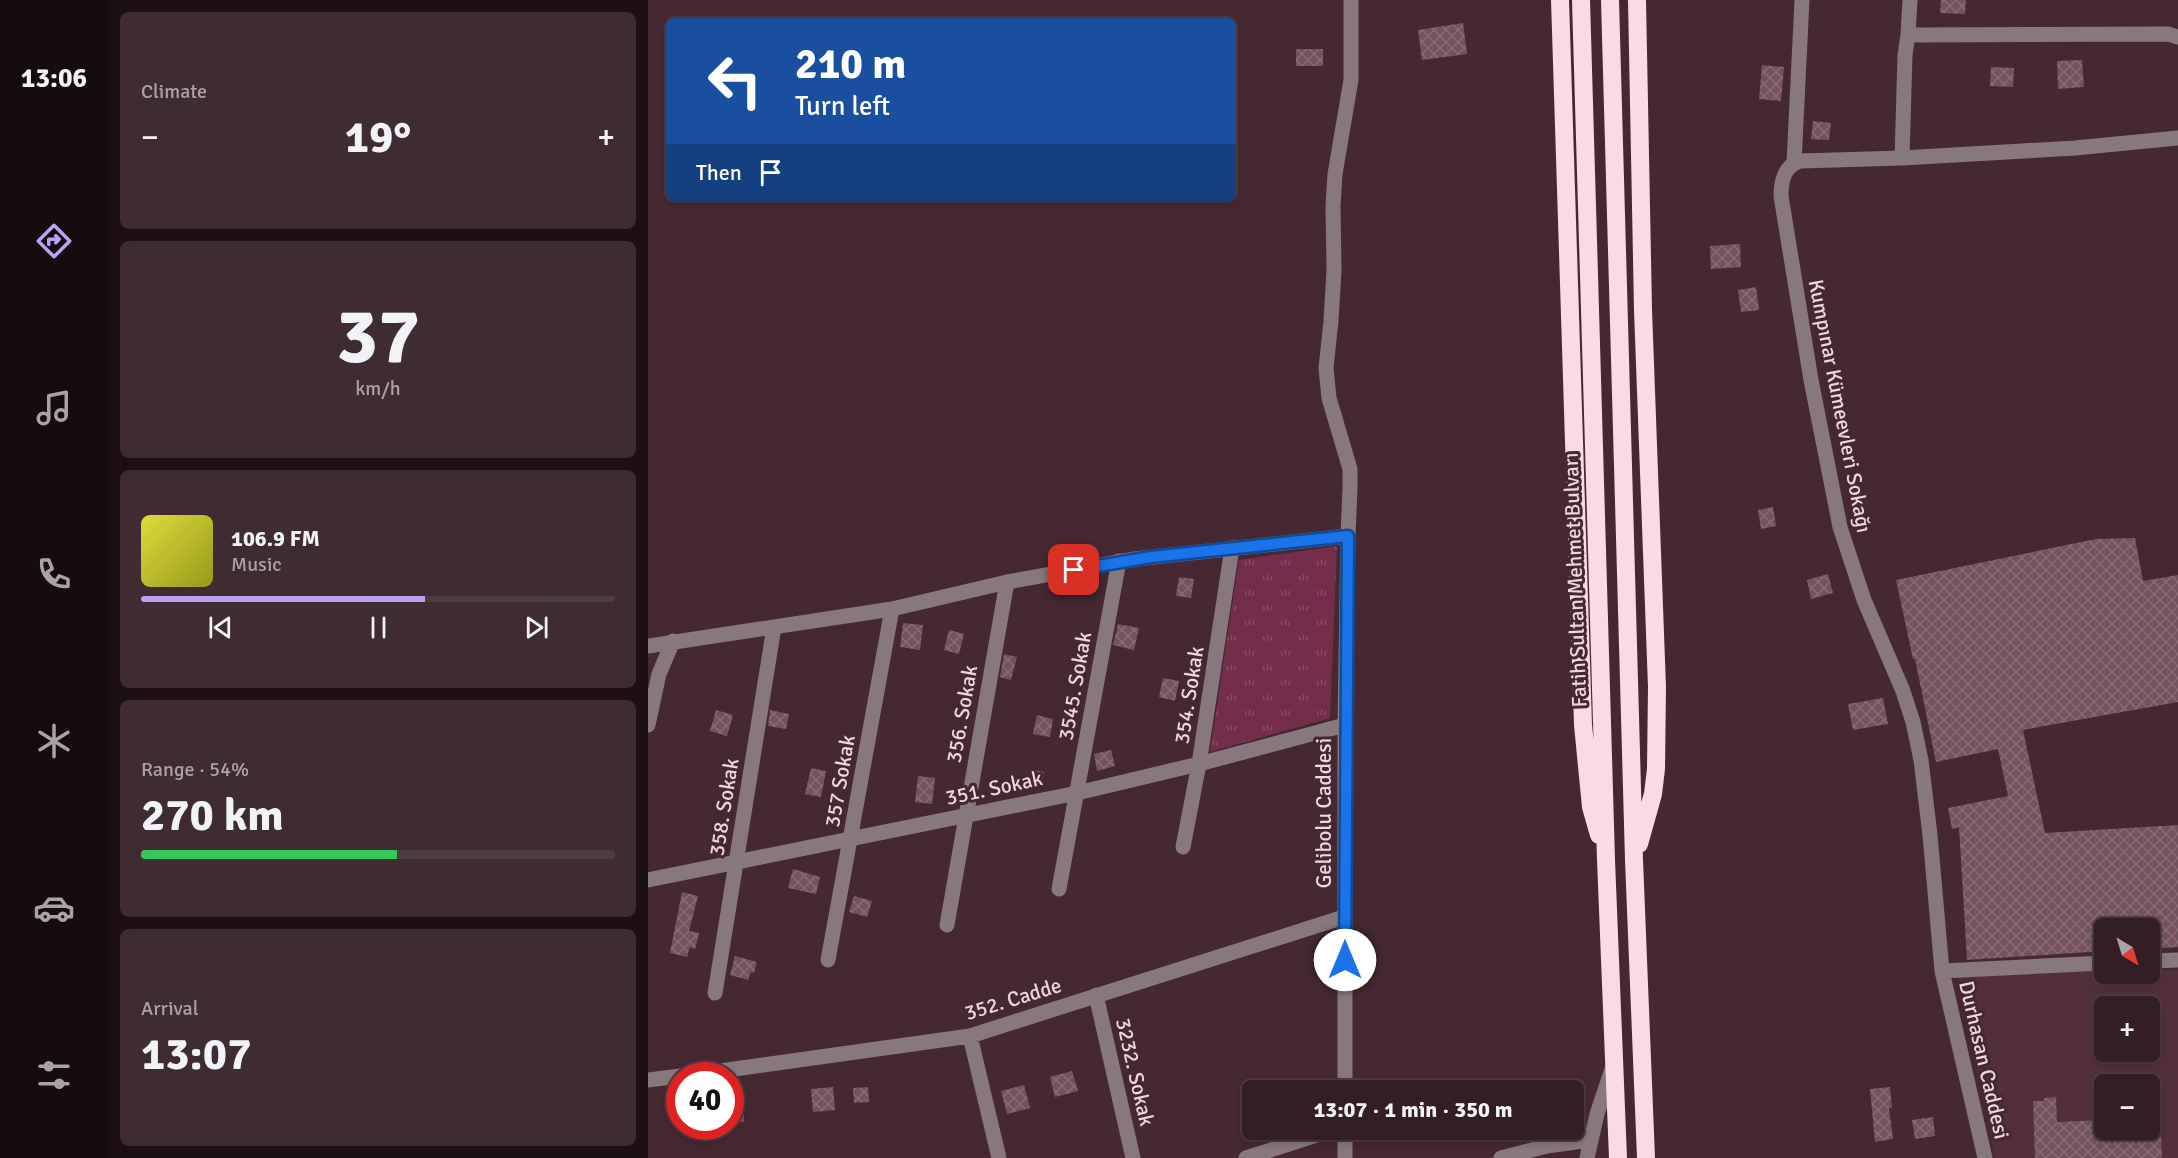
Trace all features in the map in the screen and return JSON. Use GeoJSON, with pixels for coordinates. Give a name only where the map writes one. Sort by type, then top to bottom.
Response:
{"type":"FeatureCollection","features":[{"type":"Feature","properties":{"kind":"highway"},"geometry":{"type":"LineString","coordinates":[[1560,0],[1582,725],[1591,807],[1606,860]]}},
{"type":"Feature","properties":{"kind":"highway","name":"Fatih Sultan Mehmet Bulvarı"},"geometry":{"type":"LineString","coordinates":[[1581,0],[1606,860],[1618,1158]]}},
{"type":"Feature","properties":{"kind":"highway"},"geometry":{"type":"LineString","coordinates":[[1610,0],[1634,860],[1646,1158]]}},
{"type":"Feature","properties":{"kind":"highway"},"geometry":{"type":"LineString","coordinates":[[1634,860],[1653,794],[1656,769],[1657,687],[1643,310],[1637,0]]}},
{"type":"Feature","properties":{"kind":"street"},"geometry":{"type":"LineString","coordinates":[[648,646],[892,609],[1007,582],[1119,561],[1348,536],[1350,469],[1329,398],[1326,368],[1334,270],[1335,174],[1351,80],[1351,0]]}},
{"type":"Feature","properties":{"kind":"street","name":"Kumpınar Kümeevleri Sokağı"},"geometry":{"type":"LineString","coordinates":[[1802,0],[1794,163],[1784,176],[1781,196],[1827,470],[1850,560],[1864,600],[1903,691],[1913,722],[1927,797],[1942,970]]}},
{"type":"Feature","properties":{"kind":"street"},"geometry":{"type":"LineString","coordinates":[[1902,158],[1905,55],[1910,0]]}},
{"type":"Feature","properties":{"kind":"street"},"geometry":{"type":"LineString","coordinates":[[1908,35],[2168,34],[2178,37]]}},
{"type":"Feature","properties":{"kind":"street"},"geometry":{"type":"LineString","coordinates":[[1794,163],[2075,148],[2178,138]]}},
{"type":"Feature","properties":{"kind":"street","name":"Gelibolu Caddesi"},"geometry":{"type":"LineString","coordinates":[[1345,1080],[1345,725],[1348,536]]}},
{"type":"Feature","properties":{"kind":"street","name":"354. Sokak"},"geometry":{"type":"LineString","coordinates":[[1183,847],[1199,764],[1232,548]]}},
{"type":"Feature","properties":{"kind":"street","name":"3545. Sokak"},"geometry":{"type":"LineString","coordinates":[[1059,889],[1119,561]]}},
{"type":"Feature","properties":{"kind":"street","name":"356. Sokak"},"geometry":{"type":"LineString","coordinates":[[947,925],[1007,582]]}},
{"type":"Feature","properties":{"kind":"street","name":"357 Sokak"},"geometry":{"type":"LineString","coordinates":[[828,960],[892,609]]}},
{"type":"Feature","properties":{"kind":"street","name":"358. Sokak"},"geometry":{"type":"LineString","coordinates":[[715,993],[774,627]]}},
{"type":"Feature","properties":{"kind":"street"},"geometry":{"type":"LineString","coordinates":[[648,725],[659,674],[673,641]]}},
{"type":"Feature","properties":{"kind":"street","name":"351. Sokak"},"geometry":{"type":"LineString","coordinates":[[648,880],[1077,792],[1199,764],[1345,725]]}},
{"type":"Feature","properties":{"kind":"street","name":"352. Cadde"},"geometry":{"type":"LineString","coordinates":[[744,1068],[970,1036],[1344,917]]}},
{"type":"Feature","properties":{"kind":"street"},"geometry":{"type":"LineString","coordinates":[[2160,961],[2178,960]]}},
{"type":"Feature","properties":{"kind":"street"},"geometry":{"type":"LineString","coordinates":[[1942,970],[2094,963]]}},
{"type":"Feature","properties":{"kind":"street","name":"Durhasan Caddesi"},"geometry":{"type":"LineString","coordinates":[[1942,970],[1985,1158]]}},
{"type":"Feature","properties":{"kind":"street","name":"3232. Sokak"},"geometry":{"type":"LineString","coordinates":[[1096,995],[1133,1158]]}},
{"type":"Feature","properties":{"kind":"street"},"geometry":{"type":"LineString","coordinates":[[970,1036],[999,1158]]}},
{"type":"Feature","properties":{"kind":"street"},"geometry":{"type":"LineString","coordinates":[[1587,1158],[1590,1140],[1614,1064]]}},
{"type":"Feature","properties":{"kind":"street"},"geometry":{"type":"LineString","coordinates":[[648,1080],[666,1078]]}},
{"type":"Feature","properties":{"kind":"street"},"geometry":{"type":"LineString","coordinates":[[1246,1158],[1301,1140]]}},
{"type":"Feature","properties":{"kind":"street"},"geometry":{"type":"LineString","coordinates":[[1345,1140],[1345,1158]]}},
{"type":"Feature","properties":{"kind":"street"},"geometry":{"type":"LineString","coordinates":[[1500,1158],[1547,1146],[1590,1140]]}},
{"type":"Feature","properties":{"kind":"shaded area"},"geometry":{"type":"Polygon","coordinates":[[[2160,970],[2178,970],[2178,1158],[1995,1158],[1958,973],[2094,971],[2094,984],[2160,984],[2160,970]]]}},
{"type":"Feature","properties":{"kind":"green space"},"geometry":{"type":"Polygon","coordinates":[[[1337,546],[1330,718],[1210,752],[1239,560],[1337,546]]]}},
{"type":"Feature","properties":{"kind":"building"},"geometry":{"type":"Polygon","coordinates":[[[1941,0],[1966,0],[1965,14],[1940,13],[1941,0]]]}},
{"type":"Feature","properties":{"kind":"building"},"geometry":{"type":"Polygon","coordinates":[[[1463,23],[1467,54],[1422,60],[1418,30],[1463,23]]]}},
{"type":"Feature","properties":{"kind":"building"},"geometry":{"type":"Polygon","coordinates":[[[1296,49],[1323,49],[1323,66],[1296,66],[1296,49]]]}},
{"type":"Feature","properties":{"kind":"building"},"geometry":{"type":"Polygon","coordinates":[[[2082,60],[2084,87],[2058,89],[2057,61],[2082,60]]]}},
{"type":"Feature","properties":{"kind":"building"},"geometry":{"type":"Polygon","coordinates":[[[1762,65],[1784,67],[1781,101],[1759,99],[1762,65]]]}},
{"type":"Feature","properties":{"kind":"building"},"geometry":{"type":"Polygon","coordinates":[[[1991,67],[2014,68],[2013,87],[1990,86],[1991,67]]]}},
{"type":"Feature","properties":{"kind":"building"},"geometry":{"type":"Polygon","coordinates":[[[1813,121],[1831,123],[1829,140],[1811,139],[1813,121]]]}},
{"type":"Feature","properties":{"kind":"building"},"geometry":{"type":"Polygon","coordinates":[[[1740,244],[1741,267],[1711,269],[1710,246],[1740,244]]]}},
{"type":"Feature","properties":{"kind":"building"},"geometry":{"type":"Polygon","coordinates":[[[1756,287],[1759,310],[1741,312],[1738,290],[1756,287]]]}},
{"type":"Feature","properties":{"kind":"building"},"geometry":{"type":"Polygon","coordinates":[[[1773,507],[1776,526],[1761,529],[1758,510],[1773,507]]]}},
{"type":"Feature","properties":{"kind":"building"},"geometry":{"type":"Polygon","coordinates":[[[2135,538],[2143,581],[2178,575],[2178,702],[2023,730],[2045,833],[2178,825],[2178,947],[2160,948],[2160,918],[2094,918],[2094,952],[1967,960],[1959,827],[1952,829],[1948,808],[2008,796],[1998,749],[1936,762],[1896,580],[2096,539],[2135,538]]]}},
{"type":"Feature","properties":{"kind":"building"},"geometry":{"type":"Polygon","coordinates":[[[1828,574],[1833,593],[1811,599],[1807,580],[1828,574]]]}},
{"type":"Feature","properties":{"kind":"building"},"geometry":{"type":"Polygon","coordinates":[[[1179,577],[1194,579],[1191,598],[1176,596],[1179,577]]]}},
{"type":"Feature","properties":{"kind":"building"},"geometry":{"type":"Polygon","coordinates":[[[903,623],[923,625],[920,650],[900,647],[903,623]]]}},
{"type":"Feature","properties":{"kind":"building"},"geometry":{"type":"Polygon","coordinates":[[[1118,624],[1139,628],[1134,650],[1113,645],[1118,624]]]}},
{"type":"Feature","properties":{"kind":"building"},"geometry":{"type":"Polygon","coordinates":[[[949,630],[964,634],[959,654],[944,650],[949,630]]]}},
{"type":"Feature","properties":{"kind":"building"},"geometry":{"type":"Polygon","coordinates":[[[1004,654],[1017,657],[1011,680],[1000,677],[1004,654]]]}},
{"type":"Feature","properties":{"kind":"building"},"geometry":{"type":"Polygon","coordinates":[[[1163,678],[1179,681],[1175,701],[1159,697],[1163,678]]]}},
{"type":"Feature","properties":{"kind":"building"},"geometry":{"type":"Polygon","coordinates":[[[1883,698],[1888,724],[1853,730],[1848,704],[1883,698]]]}},
{"type":"Feature","properties":{"kind":"building"},"geometry":{"type":"Polygon","coordinates":[[[716,710],[733,715],[727,736],[710,731],[716,710]]]}},
{"type":"Feature","properties":{"kind":"building"},"geometry":{"type":"Polygon","coordinates":[[[770,710],[789,714],[786,729],[768,726],[770,710]]]}},
{"type":"Feature","properties":{"kind":"building"},"geometry":{"type":"Polygon","coordinates":[[[1037,715],[1053,719],[1050,737],[1033,734],[1037,715]]]}},
{"type":"Feature","properties":{"kind":"building"},"geometry":{"type":"Polygon","coordinates":[[[1111,750],[1115,766],[1097,771],[1094,754],[1111,750]]]}},
{"type":"Feature","properties":{"kind":"building"},"geometry":{"type":"Polygon","coordinates":[[[811,768],[826,771],[821,797],[805,794],[811,768]]]}},
{"type":"Feature","properties":{"kind":"building"},"geometry":{"type":"Polygon","coordinates":[[[1030,769],[1044,772],[1041,786],[1028,784],[1030,769]]]}},
{"type":"Feature","properties":{"kind":"building"},"geometry":{"type":"Polygon","coordinates":[[[918,776],[935,778],[932,804],[915,802],[918,776]]]}},
{"type":"Feature","properties":{"kind":"building"},"geometry":{"type":"Polygon","coordinates":[[[793,869],[820,877],[816,894],[788,888],[793,869]]]}},
{"type":"Feature","properties":{"kind":"building"},"geometry":{"type":"Polygon","coordinates":[[[682,892],[698,896],[689,931],[699,933],[695,949],[690,947],[687,957],[670,953],[682,892]]]}},
{"type":"Feature","properties":{"kind":"building"},"geometry":{"type":"Polygon","coordinates":[[[854,896],[872,901],[867,917],[849,912],[854,896]]]}},
{"type":"Feature","properties":{"kind":"building"},"geometry":{"type":"Polygon","coordinates":[[[735,956],[757,962],[754,973],[751,972],[748,980],[730,975],[735,956]]]}},
{"type":"Feature","properties":{"kind":"building"},"geometry":{"type":"Polygon","coordinates":[[[1072,1071],[1078,1091],[1055,1097],[1050,1077],[1072,1071]]]}},
{"type":"Feature","properties":{"kind":"building"},"geometry":{"type":"Polygon","coordinates":[[[1024,1085],[1030,1108],[1007,1114],[1001,1091],[1024,1085]]]}},
{"type":"Feature","properties":{"kind":"building"},"geometry":{"type":"Polygon","coordinates":[[[833,1087],[835,1110],[813,1112],[811,1089],[833,1087]]]}},
{"type":"Feature","properties":{"kind":"building"},"geometry":{"type":"Polygon","coordinates":[[[868,1087],[869,1102],[854,1103],[853,1088],[868,1087]]]}},
{"type":"Feature","properties":{"kind":"building"},"geometry":{"type":"Polygon","coordinates":[[[1890,1087],[1892,1108],[1889,1108],[1893,1139],[1875,1142],[1870,1089],[1890,1087]]]}},
{"type":"Feature","properties":{"kind":"building"},"geometry":{"type":"Polygon","coordinates":[[[2056,1097],[2057,1122],[2094,1120],[2094,1140],[2160,1140],[2160,1115],[2162,1158],[2035,1158],[2033,1101],[2044,1101],[2044,1098],[2056,1097]]]}},
{"type":"Feature","properties":{"kind":"building"},"geometry":{"type":"Polygon","coordinates":[[[1933,1117],[1935,1136],[1915,1139],[1912,1120],[1933,1117]]]}},
{"type":"Feature","properties":{"kind":"route"},"geometry":{"type":"LineString","coordinates":[[1074,570],[1151,557],[1348,536],[1345,960]]}}]}
